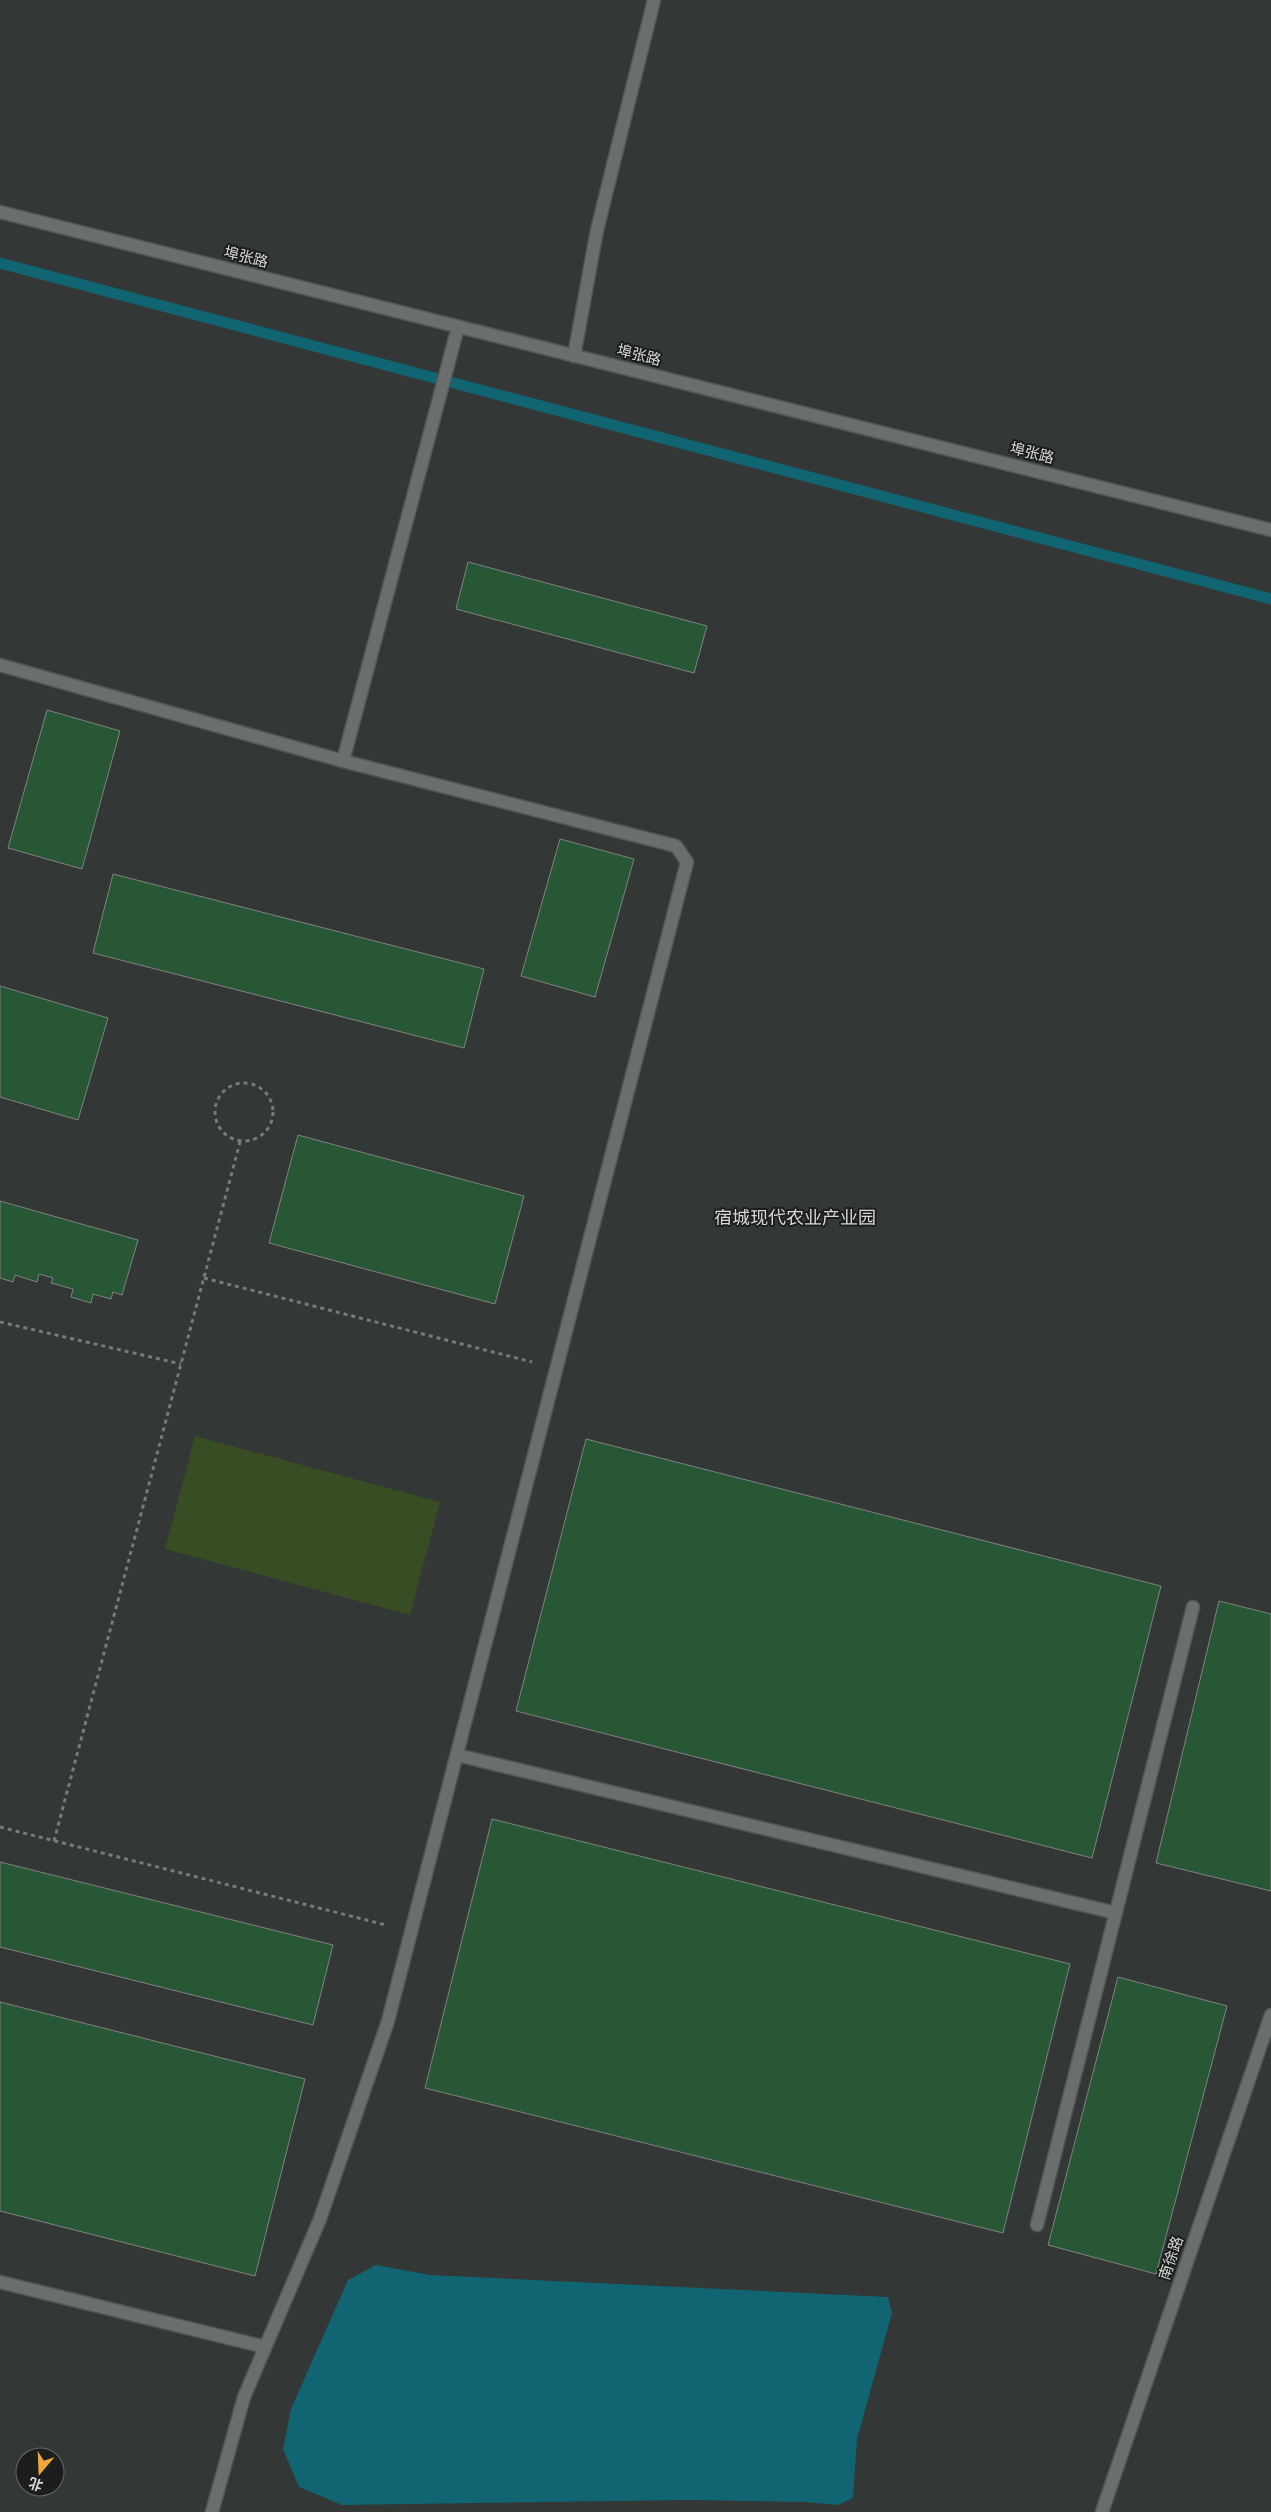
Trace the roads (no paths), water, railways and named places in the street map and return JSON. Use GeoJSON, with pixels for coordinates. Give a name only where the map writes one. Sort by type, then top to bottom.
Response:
{"type":"FeatureCollection","features":[{"type":"Feature","properties":{"kind":"main road"},"geometry":{"type":"LineString","coordinates":[[574,356],[597,230],[654,0]]}},
{"type":"Feature","properties":{"kind":"main road","name":"埠张路"},"geometry":{"type":"LineString","coordinates":[[0,212],[1271,530]]}},
{"type":"Feature","properties":{"kind":"main road"},"geometry":{"type":"LineString","coordinates":[[343,760],[458,327]]}},
{"type":"Feature","properties":{"kind":"main road"},"geometry":{"type":"LineString","coordinates":[[0,666],[343,760],[676,846],[687,862],[388,2021],[320,2219],[244,2398],[212,2512]]}},
{"type":"Feature","properties":{"kind":"main road"},"geometry":{"type":"LineString","coordinates":[[1037,2225],[1193,1607]]}},
{"type":"Feature","properties":{"kind":"main road"},"geometry":{"type":"LineString","coordinates":[[456,1755],[1116,1913]]}},
{"type":"Feature","properties":{"kind":"main road","name":"南徐路"},"geometry":{"type":"LineString","coordinates":[[1102,2512],[1271,2015]]}},
{"type":"Feature","properties":{"kind":"main road"},"geometry":{"type":"LineString","coordinates":[[0,2282],[265,2348]]}},
{"type":"Feature","properties":{"kind":"water"},"geometry":{"type":"Polygon","coordinates":[[[376,2265],[430,2275],[888,2297],[892,2313],[857,2439],[853,2498],[838,2505],[805,2502],[689,2500],[342,2505],[299,2487],[283,2449],[291,2409],[348,2280],[376,2265]]]}},
{"type":"Feature","properties":{"kind":"waterway"},"geometry":{"type":"LineString","coordinates":[[0,263],[1271,599]]}},
{"type":"Feature","properties":{"kind":"district","name":"宿城现代农业产业园"},"geometry":{"type":"Point","coordinates":[795,1218]}}]}
